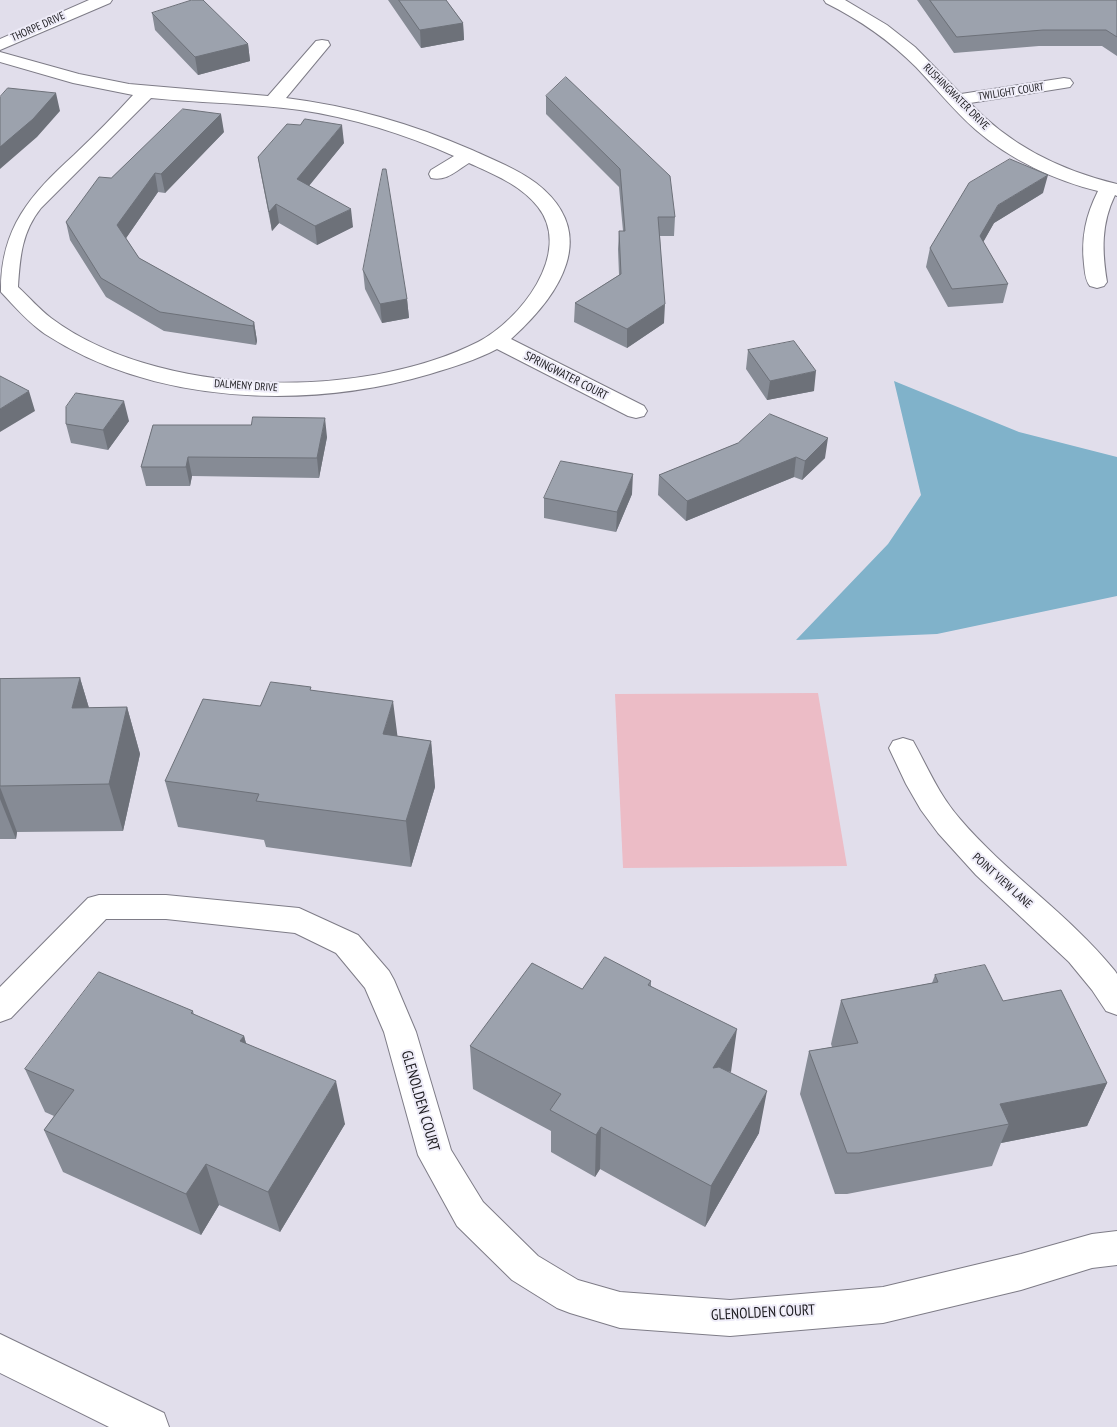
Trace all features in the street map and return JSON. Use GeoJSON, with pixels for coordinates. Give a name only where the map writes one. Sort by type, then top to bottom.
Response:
{"type":"FeatureCollection","features":[{"type":"Feature","properties":{"kind":"street","name":"THORPE DRIVE"},"geometry":{"type":"LineString","coordinates":[[0,45],[52,20],[104,0]]}},
{"type":"Feature","properties":{"kind":"street","name":"RUSHINGWATER DRIVE"},"geometry":{"type":"LineString","coordinates":[[832,0],[868,18],[898,40],[983,127],[1011,146],[1040,162],[1113,189]]}},
{"type":"Feature","properties":{"kind":"street"},"geometry":{"type":"LineString","coordinates":[[272,102],[322,45]]}},
{"type":"Feature","properties":{"kind":"street","name":"DALMENY DRIVE"},"geometry":{"type":"LineString","coordinates":[[0,57],[78,80],[146,92],[272,102],[325,109],[404,130],[509,174],[532,188],[555,216],[560,245],[552,279],[534,305],[497,340],[466,355],[430,368],[386,379],[303,389],[235,387],[152,373],[82,346],[43,322],[4,288],[14,236],[25,215],[43,194],[123,118],[146,92]]}},
{"type":"Feature","properties":{"kind":"street","name":"TWILIGHT COURT"},"geometry":{"type":"LineString","coordinates":[[957,100],[1064,83]]}},
{"type":"Feature","properties":{"kind":"street"},"geometry":{"type":"LineString","coordinates":[[438,174],[468,156]]}},
{"type":"Feature","properties":{"kind":"street"},"geometry":{"type":"LineString","coordinates":[[1097,282],[1091,248],[1099,207],[1113,189]]}},
{"type":"Feature","properties":{"kind":"street","name":"SPRINGWATER COURT"},"geometry":{"type":"LineString","coordinates":[[497,340],[636,411]]}},
{"type":"Feature","properties":{"kind":"street","name":"POINT VIEW LANE"},"geometry":{"type":"LineString","coordinates":[[903,748],[911,769],[931,805],[959,841],[1081,954],[1106,982],[1117,1001]]}},
{"type":"Feature","properties":{"kind":"street","name":"GLENOLDEN COURT"},"geometry":{"type":"LineString","coordinates":[[0,1008],[98,907],[166,907],[299,921],[347,944],[378,980],[400,1032],[435,1155],[470,1214],[525,1268],[570,1295],[620,1310],[730,1318],[883,1305],[1021,1272],[1092,1252],[1117,1248]]}},
{"type":"Feature","properties":{"kind":"street"},"geometry":{"type":"LineString","coordinates":[[0,1353],[150,1427]]}},
{"type":"Feature","properties":{"kind":"shaded area"},"geometry":{"type":"Polygon","coordinates":[[[818,693],[847,866],[623,868],[615,694],[818,693]]]}},
{"type":"Feature","properties":{"kind":"water"},"geometry":{"type":"Polygon","coordinates":[[[894,381],[1019,432],[1117,457],[1117,596],[937,634],[796,640],[888,544],[921,495],[894,381]]]}},
{"type":"Feature","properties":{"kind":"building"},"geometry":{"type":"Polygon","coordinates":[[[192,0],[203,0],[248,44],[195,57],[152,13],[192,0]]]}},
{"type":"Feature","properties":{"kind":"building"},"geometry":{"type":"Polygon","coordinates":[[[399,0],[446,0],[463,23],[420,30],[399,0]]]}},
{"type":"Feature","properties":{"kind":"building"},"geometry":{"type":"Polygon","coordinates":[[[930,0],[1117,0],[1117,37],[1106,30],[1043,30],[957,37],[930,0]]]}},
{"type":"Feature","properties":{"kind":"building"},"geometry":{"type":"Polygon","coordinates":[[[566,77],[670,176],[675,217],[658,217],[665,304],[627,329],[575,303],[621,274],[619,231],[625,231],[620,169],[546,96],[566,77]]]}},
{"type":"Feature","properties":{"kind":"building"},"geometry":{"type":"Polygon","coordinates":[[[8,88],[56,93],[33,119],[0,147],[0,97],[8,88]]]}},
{"type":"Feature","properties":{"kind":"building"},"geometry":{"type":"Polygon","coordinates":[[[183,109],[221,114],[161,174],[155,173],[117,225],[139,258],[254,322],[253,326],[160,312],[101,278],[66,222],[99,177],[111,178],[183,109]]]}},
{"type":"Feature","properties":{"kind":"building"},"geometry":{"type":"Polygon","coordinates":[[[305,119],[342,125],[297,179],[351,209],[315,226],[276,204],[269,212],[258,157],[287,124],[300,125],[305,119]]]}},
{"type":"Feature","properties":{"kind":"building"},"geometry":{"type":"Polygon","coordinates":[[[1010,159],[1048,175],[998,205],[980,236],[1008,284],[952,289],[930,248],[969,183],[1010,159]]]}},
{"type":"Feature","properties":{"kind":"building"},"geometry":{"type":"Polygon","coordinates":[[[383,169],[386,169],[407,299],[380,304],[363,270],[383,169]]]}},
{"type":"Feature","properties":{"kind":"building"},"geometry":{"type":"Polygon","coordinates":[[[794,341],[816,371],[770,381],[748,350],[794,341]]]}},
{"type":"Feature","properties":{"kind":"building"},"geometry":{"type":"Polygon","coordinates":[[[0,376],[29,391],[0,409],[0,376]]]}},
{"type":"Feature","properties":{"kind":"building"},"geometry":{"type":"Polygon","coordinates":[[[76,393],[124,401],[103,430],[66,424],[66,407],[76,393]]]}},
{"type":"Feature","properties":{"kind":"building"},"geometry":{"type":"Polygon","coordinates":[[[770,414],[828,438],[805,461],[796,457],[687,501],[659,475],[738,443],[770,414]]]}},
{"type":"Feature","properties":{"kind":"building"},"geometry":{"type":"Polygon","coordinates":[[[253,417],[325,418],[317,458],[188,457],[186,467],[141,467],[153,425],[251,425],[253,417]]]}},
{"type":"Feature","properties":{"kind":"building"},"geometry":{"type":"Polygon","coordinates":[[[561,461],[633,474],[617,512],[544,498],[561,461]]]}},
{"type":"Feature","properties":{"kind":"building"},"geometry":{"type":"Polygon","coordinates":[[[80,678],[72,708],[127,707],[109,784],[0,786],[0,679],[80,678]]]}},
{"type":"Feature","properties":{"kind":"building"},"geometry":{"type":"Polygon","coordinates":[[[271,682],[311,687],[310,690],[393,701],[383,734],[431,741],[406,821],[256,801],[259,794],[165,781],[203,699],[260,706],[271,682]]]}},
{"type":"Feature","properties":{"kind":"building"},"geometry":{"type":"Polygon","coordinates":[[[605,957],[651,981],[648,985],[737,1029],[713,1068],[719,1067],[767,1091],[711,1186],[601,1127],[596,1135],[550,1110],[561,1094],[470,1046],[532,963],[582,989],[605,957]]]}},
{"type":"Feature","properties":{"kind":"building"},"geometry":{"type":"Polygon","coordinates":[[[985,965],[1003,1001],[1061,990],[1107,1083],[1000,1104],[1009,1124],[859,1153],[847,1153],[809,1051],[858,1043],[841,1000],[938,982],[935,975],[985,965]]]}},
{"type":"Feature","properties":{"kind":"building"},"geometry":{"type":"Polygon","coordinates":[[[99,972],[193,1011],[191,1013],[244,1036],[240,1041],[336,1081],[268,1192],[206,1164],[186,1194],[44,1130],[74,1090],[25,1069],[99,972]]]}}]}
